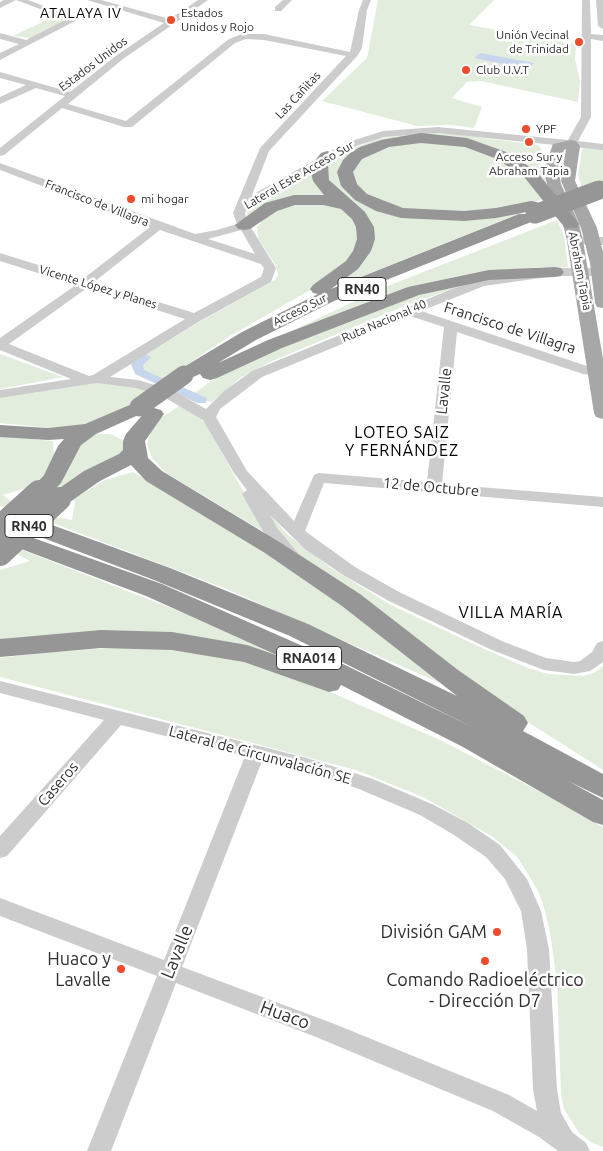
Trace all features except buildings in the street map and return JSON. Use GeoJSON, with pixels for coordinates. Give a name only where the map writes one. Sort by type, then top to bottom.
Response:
{"type":"FeatureCollection","features":[{"type":"Feature","properties":{"kind":"highway"},"geometry":{"type":"LineString","coordinates":[[535,213],[434,216],[401,212],[382,207],[361,197],[349,186],[345,172],[349,163],[356,156],[366,150],[386,143],[426,138],[467,143],[503,156],[531,174],[571,224]]}},
{"type":"Feature","properties":{"kind":"highway"},"geometry":{"type":"LineString","coordinates":[[233,344],[327,284],[352,265],[365,245],[366,232],[363,222],[351,208],[321,182],[320,165],[327,156]]}},
{"type":"Feature","properties":{"kind":"highway","name":"Acceso Sur"},"geometry":{"type":"LineString","coordinates":[[0,554],[49,496],[68,446],[92,430],[146,410],[191,378],[233,344],[334,294],[535,213],[599,192]]}},
{"type":"Feature","properties":{"kind":"highway"},"geometry":{"type":"LineString","coordinates":[[244,225],[270,207],[294,200],[323,200],[351,208]]}},
{"type":"Feature","properties":{"kind":"highway","name":"Acceso Sur"},"geometry":{"type":"LineString","coordinates":[[191,378],[334,302],[535,213]]}},
{"type":"Feature","properties":{"kind":"highway"},"geometry":{"type":"LineString","coordinates":[[191,378],[414,291],[489,275],[555,272]]}},
{"type":"Feature","properties":{"kind":"highway","name":"Acceso Sur"},"geometry":{"type":"LineString","coordinates":[[0,526],[49,496],[121,464],[133,454],[134,444],[146,410]]}},
{"type":"Feature","properties":{"kind":"highway"},"geometry":{"type":"LineString","coordinates":[[0,431],[48,434],[118,429],[125,433],[134,444],[137,458],[143,467],[154,476],[307,570],[351,600],[450,677],[603,786]]}},
{"type":"Feature","properties":{"kind":"highway","name":"RNA014"},"geometry":{"type":"LineString","coordinates":[[0,515],[112,554],[299,630],[455,706],[603,786]]}},
{"type":"Feature","properties":{"kind":"highway","name":"RNA014"},"geometry":{"type":"LineString","coordinates":[[0,533],[154,590],[259,635],[407,706],[545,780],[603,814]]}},
{"type":"Feature","properties":{"kind":"highway"},"geometry":{"type":"LineString","coordinates":[[0,648],[101,639],[147,638],[230,650],[274,663],[392,709],[545,780]]}},
{"type":"Feature","properties":{"kind":"main road","name":"Abraham Tapia"},"geometry":{"type":"LineString","coordinates":[[558,144],[563,153],[560,168],[597,241],[603,303]]}},
{"type":"Feature","properties":{"kind":"main road","name":"Abraham Tapia"},"geometry":{"type":"LineString","coordinates":[[558,144],[551,169],[554,184],[571,224],[575,241],[579,271],[600,372],[603,413]]}},
{"type":"Feature","properties":{"kind":"street"},"geometry":{"type":"LineString","coordinates":[[0,5],[12,0]]}},
{"type":"Feature","properties":{"kind":"street"},"geometry":{"type":"LineString","coordinates":[[0,57],[75,19],[20,0]]}},
{"type":"Feature","properties":{"kind":"street"},"geometry":{"type":"LineString","coordinates":[[91,0],[171,22]]}},
{"type":"Feature","properties":{"kind":"street","name":"Estados Unidos"},"geometry":{"type":"LineString","coordinates":[[0,153],[71,95],[204,0]]}},
{"type":"Feature","properties":{"kind":"street"},"geometry":{"type":"LineString","coordinates":[[278,9],[288,0]]}},
{"type":"Feature","properties":{"kind":"street","name":"Las Cañitas"},"geometry":{"type":"LineString","coordinates":[[243,205],[265,172],[264,150],[353,55],[357,48],[363,10],[367,0]]}},
{"type":"Feature","properties":{"kind":"street","name":"Abraham Tapia"},"geometry":{"type":"LineString","coordinates":[[558,144],[581,128],[587,108],[586,0]]}},
{"type":"Feature","properties":{"kind":"street"},"geometry":{"type":"LineString","coordinates":[[600,0],[603,26]]}},
{"type":"Feature","properties":{"kind":"street"},"geometry":{"type":"LineString","coordinates":[[0,36],[27,43]]}},
{"type":"Feature","properties":{"kind":"street"},"geometry":{"type":"LineString","coordinates":[[61,105],[128,125],[232,41],[245,36],[264,36],[353,55]]}},
{"type":"Feature","properties":{"kind":"street"},"geometry":{"type":"LineString","coordinates":[[587,39],[603,38]]}},
{"type":"Feature","properties":{"kind":"street"},"geometry":{"type":"LineString","coordinates":[[587,39],[603,42]]}},
{"type":"Feature","properties":{"kind":"street"},"geometry":{"type":"LineString","coordinates":[[0,75],[71,95]]}},
{"type":"Feature","properties":{"kind":"street"},"geometry":{"type":"LineString","coordinates":[[0,101],[35,85]]}},
{"type":"Feature","properties":{"kind":"street","name":"Lateral Este Acceso Sur"},"geometry":{"type":"LineString","coordinates":[[581,128],[589,137],[603,146]]}},
{"type":"Feature","properties":{"kind":"street","name":"Lateral Este Acceso Sur"},"geometry":{"type":"LineString","coordinates":[[268,262],[240,216],[243,205],[327,156],[365,139],[408,131],[451,131],[558,144],[603,146]]}},
{"type":"Feature","properties":{"kind":"street","name":"Francisco de Villagra"},"geometry":{"type":"LineString","coordinates":[[0,166],[158,226],[268,262]]}},
{"type":"Feature","properties":{"kind":"street"},"geometry":{"type":"LineString","coordinates":[[265,172],[296,175]]}},
{"type":"Feature","properties":{"kind":"street","name":"Francisco de Villagra"},"geometry":{"type":"LineString","coordinates":[[195,237],[219,233],[244,225]]}},
{"type":"Feature","properties":{"kind":"street"},"geometry":{"type":"LineString","coordinates":[[0,344],[86,283],[158,226]]}},
{"type":"Feature","properties":{"kind":"street"},"geometry":{"type":"LineString","coordinates":[[575,241],[597,241]]}},
{"type":"Feature","properties":{"kind":"street","name":"Vicente López y Planes"},"geometry":{"type":"LineString","coordinates":[[0,257],[195,318]]}},
{"type":"Feature","properties":{"kind":"street"},"geometry":{"type":"LineString","coordinates":[[92,379],[267,278],[270,272],[268,262]]}},
{"type":"Feature","properties":{"kind":"street","name":"Ruta Nacional 40"},"geometry":{"type":"LineString","coordinates":[[209,417],[214,407],[257,374],[408,311],[482,283],[555,272],[601,272]]}},
{"type":"Feature","properties":{"kind":"street","name":"Francisco de Villagra"},"geometry":{"type":"LineString","coordinates":[[408,311],[588,371],[600,372]]}},
{"type":"Feature","properties":{"kind":"street","name":"Lavalle"},"geometry":{"type":"LineString","coordinates":[[434,487],[451,325]]}},
{"type":"Feature","properties":{"kind":"street"},"geometry":{"type":"LineString","coordinates":[[0,344],[92,379]]}},
{"type":"Feature","properties":{"kind":"street"},"geometry":{"type":"LineString","coordinates":[[0,394],[92,379],[122,381],[152,388],[180,399],[209,417],[241,473],[252,500],[271,531],[307,570]]}},
{"type":"Feature","properties":{"kind":"street"},"geometry":{"type":"LineString","coordinates":[[241,473],[259,495],[297,532],[329,558],[393,596],[525,658],[559,667],[584,667],[599,656],[603,647]]}},
{"type":"Feature","properties":{"kind":"street","name":"12 de Octubre"},"geometry":{"type":"LineString","coordinates":[[297,532],[319,478],[603,502]]}},
{"type":"Feature","properties":{"kind":"street","name":"Lateral de Circunvalación SE"},"geometry":{"type":"LineString","coordinates":[[0,687],[343,776],[401,798],[461,829],[493,851],[503,862]]}},
{"type":"Feature","properties":{"kind":"street","name":"Caseros"},"geometry":{"type":"LineString","coordinates":[[0,850],[117,717]]}},
{"type":"Feature","properties":{"kind":"street","name":"Lavalle"},"geometry":{"type":"LineString","coordinates":[[99,1151],[256,753]]}},
{"type":"Feature","properties":{"kind":"street"},"geometry":{"type":"LineString","coordinates":[[503,862],[520,885],[531,911],[538,949],[545,1089],[550,1116],[571,1145]]}},
{"type":"Feature","properties":{"kind":"street","name":"Huaco"},"geometry":{"type":"LineString","coordinates":[[0,907],[324,1030],[501,1103],[571,1145]]}},
{"type":"Feature","properties":{"kind":"green space","name":"Club U.V.T"},"geometry":{"type":"Polygon","coordinates":[[[378,0],[494,0],[469,25],[576,44],[575,59],[580,81],[578,102],[481,81],[467,82],[452,98],[482,107],[474,128],[451,125],[417,126],[322,101],[367,58],[378,0]]]}},
{"type":"Feature","properties":{"kind":"green space"},"geometry":{"type":"Polygon","coordinates":[[[55,16],[62,19],[63,22],[30,38],[13,36],[55,16]]]}},
{"type":"Feature","properties":{"kind":"green space"},"geometry":{"type":"Polygon","coordinates":[[[431,133],[538,145],[542,150],[540,169],[545,173],[548,185],[536,175],[451,139],[367,147],[345,185],[413,216],[531,209],[348,282],[339,285],[335,283],[371,239],[328,185],[325,163],[332,157],[379,138],[431,133]]]}},
{"type":"Feature","properties":{"kind":"green space"},"geometry":{"type":"Polygon","coordinates":[[[407,141],[462,144],[517,167],[547,198],[530,203],[478,212],[406,210],[366,196],[352,182],[353,166],[365,154],[407,141]]]}},
{"type":"Feature","properties":{"kind":"green space"},"geometry":{"type":"Polygon","coordinates":[[[582,149],[603,149],[603,182],[582,188],[578,175],[582,149]]]}},
{"type":"Feature","properties":{"kind":"green space"},"geometry":{"type":"Polygon","coordinates":[[[312,171],[336,199],[311,197],[246,219],[247,212],[253,205],[312,171]]]}},
{"type":"Feature","properties":{"kind":"green space"},"geometry":{"type":"Polygon","coordinates":[[[303,201],[346,209],[361,229],[351,260],[312,289],[230,336],[161,382],[140,371],[139,364],[147,357],[145,355],[275,280],[278,275],[276,266],[258,238],[257,227],[272,210],[303,201]]]}},
{"type":"Feature","properties":{"kind":"green space"},"geometry":{"type":"Polygon","coordinates":[[[557,220],[564,235],[568,267],[537,267],[467,276],[277,338],[380,289],[557,220]]]}},
{"type":"Feature","properties":{"kind":"green space"},"geometry":{"type":"Polygon","coordinates":[[[469,283],[407,305],[270,362],[240,378],[212,402],[192,395],[218,376],[250,359],[401,299],[469,283]]]}},
{"type":"Feature","properties":{"kind":"green space"},"geometry":{"type":"Polygon","coordinates":[[[0,354],[63,377],[0,389],[0,354]]]}},
{"type":"Feature","properties":{"kind":"green space"},"geometry":{"type":"Polygon","coordinates":[[[97,383],[122,384],[149,391],[132,405],[80,425],[51,428],[0,423],[0,398],[97,383]]]}},
{"type":"Feature","properties":{"kind":"green space"},"geometry":{"type":"Polygon","coordinates":[[[181,405],[206,424],[266,533],[166,473],[152,458],[147,444],[151,432],[162,417],[181,405]]]}},
{"type":"Feature","properties":{"kind":"green space"},"geometry":{"type":"Polygon","coordinates":[[[110,434],[121,439],[124,452],[51,496],[73,449],[92,435],[110,434]]]}},
{"type":"Feature","properties":{"kind":"green space"},"geometry":{"type":"Polygon","coordinates":[[[0,436],[53,441],[54,455],[45,473],[33,486],[3,495],[13,503],[7,508],[0,506],[0,436]]]}},
{"type":"Feature","properties":{"kind":"green space"},"geometry":{"type":"Polygon","coordinates":[[[133,472],[295,569],[442,684],[222,587],[50,522],[55,517],[72,520],[75,501],[72,500],[105,480],[133,472]]]}},
{"type":"Feature","properties":{"kind":"green space"},"geometry":{"type":"Polygon","coordinates":[[[260,503],[288,535],[331,568],[391,605],[484,649],[528,668],[548,674],[584,676],[596,672],[603,666],[603,770],[495,701],[302,558],[280,533],[260,503]]]}},
{"type":"Feature","properties":{"kind":"green space"},"geometry":{"type":"Polygon","coordinates":[[[20,549],[181,612],[293,661],[266,654],[0,641],[0,570],[30,561],[15,553],[20,549]]]}},
{"type":"Feature","properties":{"kind":"green space"},"geometry":{"type":"Polygon","coordinates":[[[140,646],[229,656],[305,681],[440,740],[554,799],[603,827],[603,1147],[592,1143],[579,1133],[564,1109],[561,1096],[557,982],[550,932],[543,904],[538,891],[517,857],[493,837],[425,798],[356,770],[0,677],[0,658],[39,653],[140,646]]]}},
{"type":"Feature","properties":{"kind":"water"},"geometry":{"type":"Polygon","coordinates":[[[480,53],[534,63],[524,73],[510,70],[513,66],[474,58],[480,53]]]}},
{"type":"Feature","properties":{"kind":"waterway"},"geometry":{"type":"LineString","coordinates":[[145,357],[137,364],[139,372],[201,400]]}},
{"type":"Feature","properties":{"kind":"place","name":"Estados Unidos y Rojo"},"geometry":{"type":"Point","coordinates":[171,20]}},
{"type":"Feature","properties":{"kind":"place","name":"Unión Vecinal de Trinidad"},"geometry":{"type":"Point","coordinates":[579,42]}},
{"type":"Feature","properties":{"kind":"place","name":"Club U.V.T"},"geometry":{"type":"Point","coordinates":[466,70]}},
{"type":"Feature","properties":{"kind":"place","name":"YPF"},"geometry":{"type":"Point","coordinates":[526,129]}},
{"type":"Feature","properties":{"kind":"place","name":"Acceso Sur y Abraham Tapia"},"geometry":{"type":"Point","coordinates":[529,142]}},
{"type":"Feature","properties":{"kind":"place","name":"mi hogar"},"geometry":{"type":"Point","coordinates":[131,199]}},
{"type":"Feature","properties":{"kind":"place","name":"División GAM"},"geometry":{"type":"Point","coordinates":[497,932]}},
{"type":"Feature","properties":{"kind":"place","name":"Comando Radioeléctrico - Dirección D7"},"geometry":{"type":"Point","coordinates":[485,961]}},
{"type":"Feature","properties":{"kind":"place","name":"Huaco y Lavalle"},"geometry":{"type":"Point","coordinates":[121,969]}},
{"type":"Feature","properties":{"kind":"district","name":"ATALAYA IV"},"geometry":{"type":"Point","coordinates":[81,13]}},
{"type":"Feature","properties":{"kind":"district","name":"LOTEO SAIZ Y FERNÁNDEZ"},"geometry":{"type":"Point","coordinates":[402,442]}},
{"type":"Feature","properties":{"kind":"district","name":"VILLA MARÍA"},"geometry":{"type":"Point","coordinates":[511,613]}}]}
